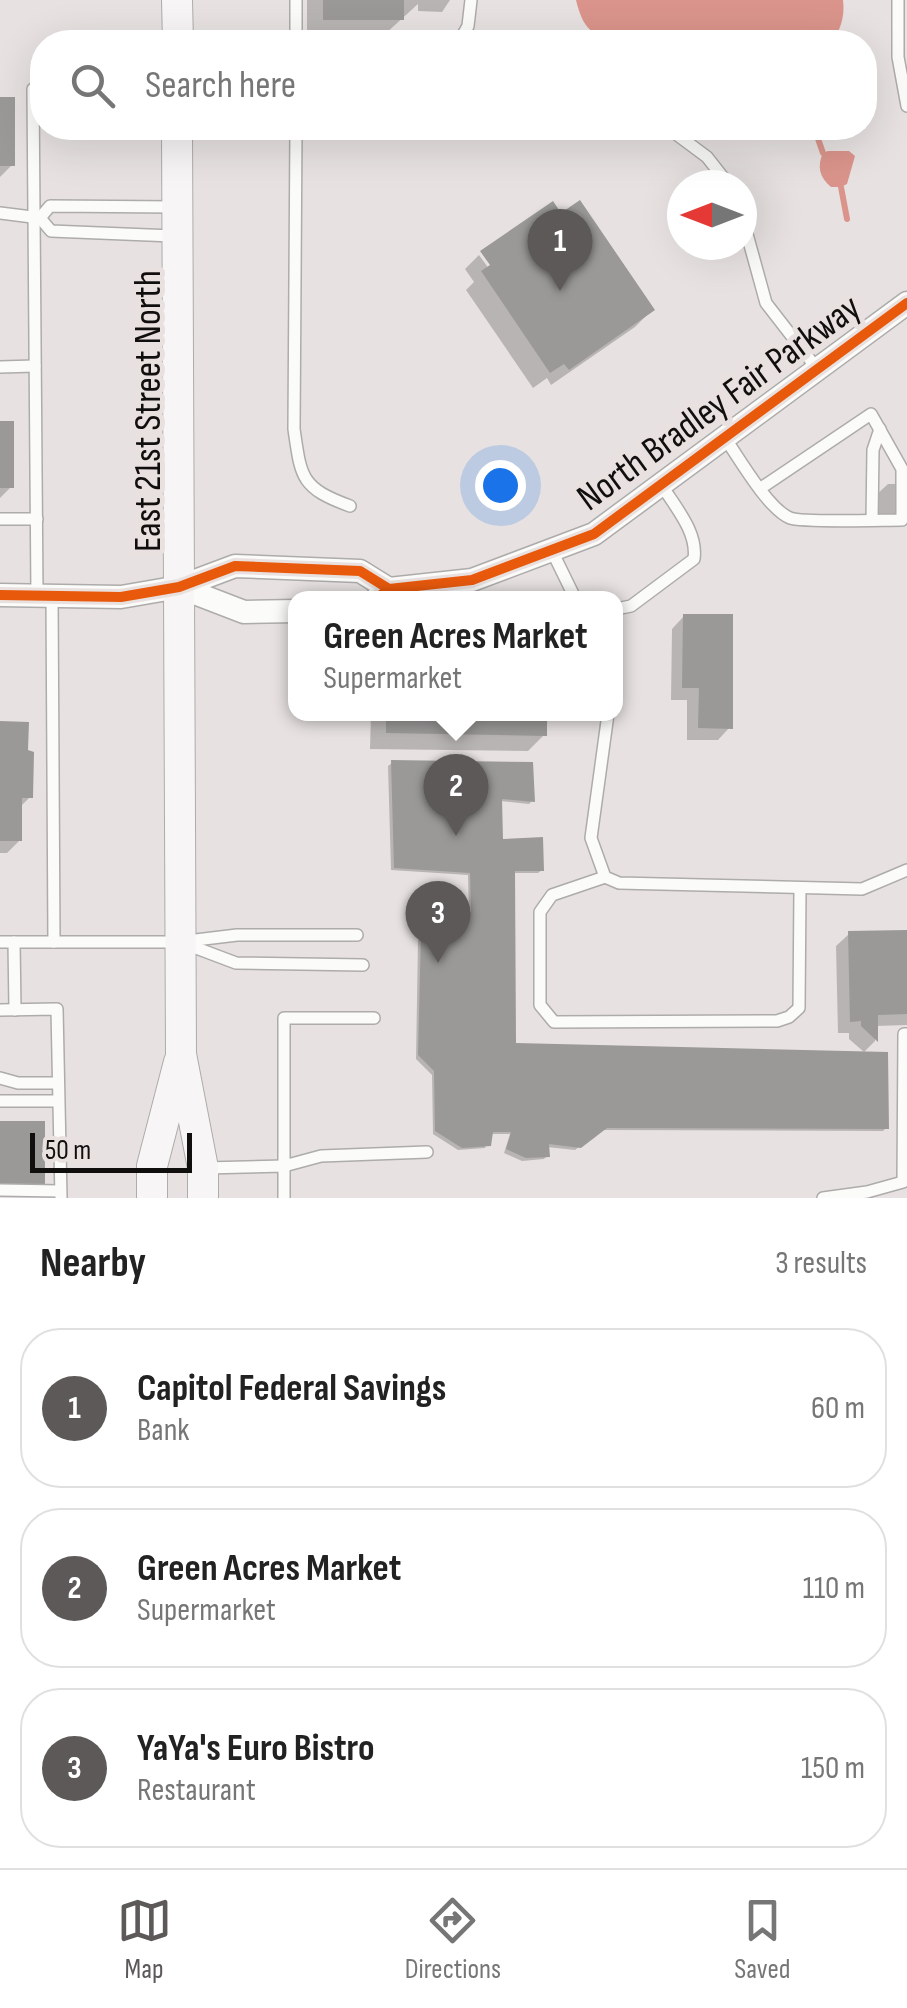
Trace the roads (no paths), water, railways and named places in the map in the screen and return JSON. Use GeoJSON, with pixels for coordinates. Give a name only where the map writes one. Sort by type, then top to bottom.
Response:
{"type":"FeatureCollection","features":[{"type":"Feature","properties":{"kind":"main road"},"geometry":{"type":"LineString","coordinates":[[177,0],[178,30]]}},
{"type":"Feature","properties":{"kind":"main road","name":"East 21st Street North"},"geometry":{"type":"LineString","coordinates":[[178,140],[178,942],[181,1054],[203,1183]]}},
{"type":"Feature","properties":{"kind":"main road","name":"East 21st Street North"},"geometry":{"type":"LineString","coordinates":[[152,1198],[152,1166],[181,1054]]}},
{"type":"Feature","properties":{"kind":"street","name":"North Bradley Fair Parkway"},"geometry":{"type":"LineString","coordinates":[[402,591],[472,580],[594,534],[907,303]]}},
{"type":"Feature","properties":{"kind":"street","name":"North Bradley Fair Parkway"},"geometry":{"type":"LineString","coordinates":[[0,595],[121,597],[179,587],[235,566],[360,571],[380,591]]}},
{"type":"Feature","properties":{"kind":"street"},"geometry":{"type":"LineString","coordinates":[[179,587],[244,612],[288,611]]}},
{"type":"Feature","properties":{"kind":"lane"},"geometry":{"type":"LineString","coordinates":[[296,0],[296,30]]}},
{"type":"Feature","properties":{"kind":"lane"},"geometry":{"type":"LineString","coordinates":[[466,30],[471,0]]}},
{"type":"Feature","properties":{"kind":"lane"},"geometry":{"type":"LineString","coordinates":[[898,0],[898,57],[907,106]]}},
{"type":"Feature","properties":{"kind":"lane"},"geometry":{"type":"LineString","coordinates":[[34,140],[36,520],[44,596],[54,942]]}},
{"type":"Feature","properties":{"kind":"lane"},"geometry":{"type":"LineString","coordinates":[[296,140],[294,428],[300,468],[317,494],[350,506]]}},
{"type":"Feature","properties":{"kind":"lane"},"geometry":{"type":"LineString","coordinates":[[684,140],[717,170]]}},
{"type":"Feature","properties":{"kind":"lane"},"geometry":{"type":"LineString","coordinates":[[36,218],[50,206],[177,221]]}},
{"type":"Feature","properties":{"kind":"lane"},"geometry":{"type":"LineString","coordinates":[[0,213],[36,218],[50,231],[177,221]]}},
{"type":"Feature","properties":{"kind":"lane"},"geometry":{"type":"LineString","coordinates":[[754,260],[766,302],[818,370]]}},
{"type":"Feature","properties":{"kind":"lane"},"geometry":{"type":"LineString","coordinates":[[0,367],[35,366]]}},
{"type":"Feature","properties":{"kind":"lane"},"geometry":{"type":"LineString","coordinates":[[724,438],[761,488],[791,518],[902,520],[902,469],[871,414],[761,488]]}},
{"type":"Feature","properties":{"kind":"lane"},"geometry":{"type":"LineString","coordinates":[[872,520],[873,450],[880,430]]}},
{"type":"Feature","properties":{"kind":"lane"},"geometry":{"type":"LineString","coordinates":[[623,608],[631,606],[694,560],[696,548],[691,532],[661,484]]}},
{"type":"Feature","properties":{"kind":"lane"},"geometry":{"type":"LineString","coordinates":[[0,519],[36,520]]}},
{"type":"Feature","properties":{"kind":"lane"},"geometry":{"type":"LineString","coordinates":[[551,549],[572,591]]}},
{"type":"Feature","properties":{"kind":"lane"},"geometry":{"type":"LineString","coordinates":[[607,721],[591,838],[604,876],[619,884],[862,889],[907,870]]}},
{"type":"Feature","properties":{"kind":"lane"},"geometry":{"type":"LineString","coordinates":[[604,876],[552,895],[540,912],[540,1005],[554,1022],[777,1021],[789,1017],[799,1008],[800,888]]}},
{"type":"Feature","properties":{"kind":"lane"},"geometry":{"type":"LineString","coordinates":[[0,942],[178,942],[237,935],[358,935]]}},
{"type":"Feature","properties":{"kind":"lane"},"geometry":{"type":"LineString","coordinates":[[14,942],[14,1010]]}},
{"type":"Feature","properties":{"kind":"lane"},"geometry":{"type":"LineString","coordinates":[[178,942],[236,963],[363,965]]}},
{"type":"Feature","properties":{"kind":"lane"},"geometry":{"type":"LineString","coordinates":[[0,1010],[57,1009],[61,1195],[0,1190]]}},
{"type":"Feature","properties":{"kind":"lane"},"geometry":{"type":"LineString","coordinates":[[284,1198],[284,1018],[374,1018]]}},
{"type":"Feature","properties":{"kind":"lane"},"geometry":{"type":"LineString","coordinates":[[824,1198],[905,1182],[907,1034]]}},
{"type":"Feature","properties":{"kind":"lane"},"geometry":{"type":"LineString","coordinates":[[0,1078],[18,1083],[58,1082]]}},
{"type":"Feature","properties":{"kind":"lane"},"geometry":{"type":"LineString","coordinates":[[0,1101],[58,1100]]}},
{"type":"Feature","properties":{"kind":"lane"},"geometry":{"type":"LineString","coordinates":[[203,1183],[321,1156],[428,1152]]}},
{"type":"Feature","properties":{"kind":"waterway"},"geometry":{"type":"LineString","coordinates":[[818,140],[823,153]]}},
{"type":"Feature","properties":{"kind":"waterway"},"geometry":{"type":"LineString","coordinates":[[841,187],[847,219]]}},
{"type":"Feature","properties":{"kind":"place","name":"Capitol Federal Savings"},"geometry":{"type":"Point","coordinates":[560,291]}},
{"type":"Feature","properties":{"kind":"place","name":"Green Acres Market"},"geometry":{"type":"Point","coordinates":[456,836]}},
{"type":"Feature","properties":{"kind":"place","name":"YaYa's Euro Bistro"},"geometry":{"type":"Point","coordinates":[438,963]}}]}
